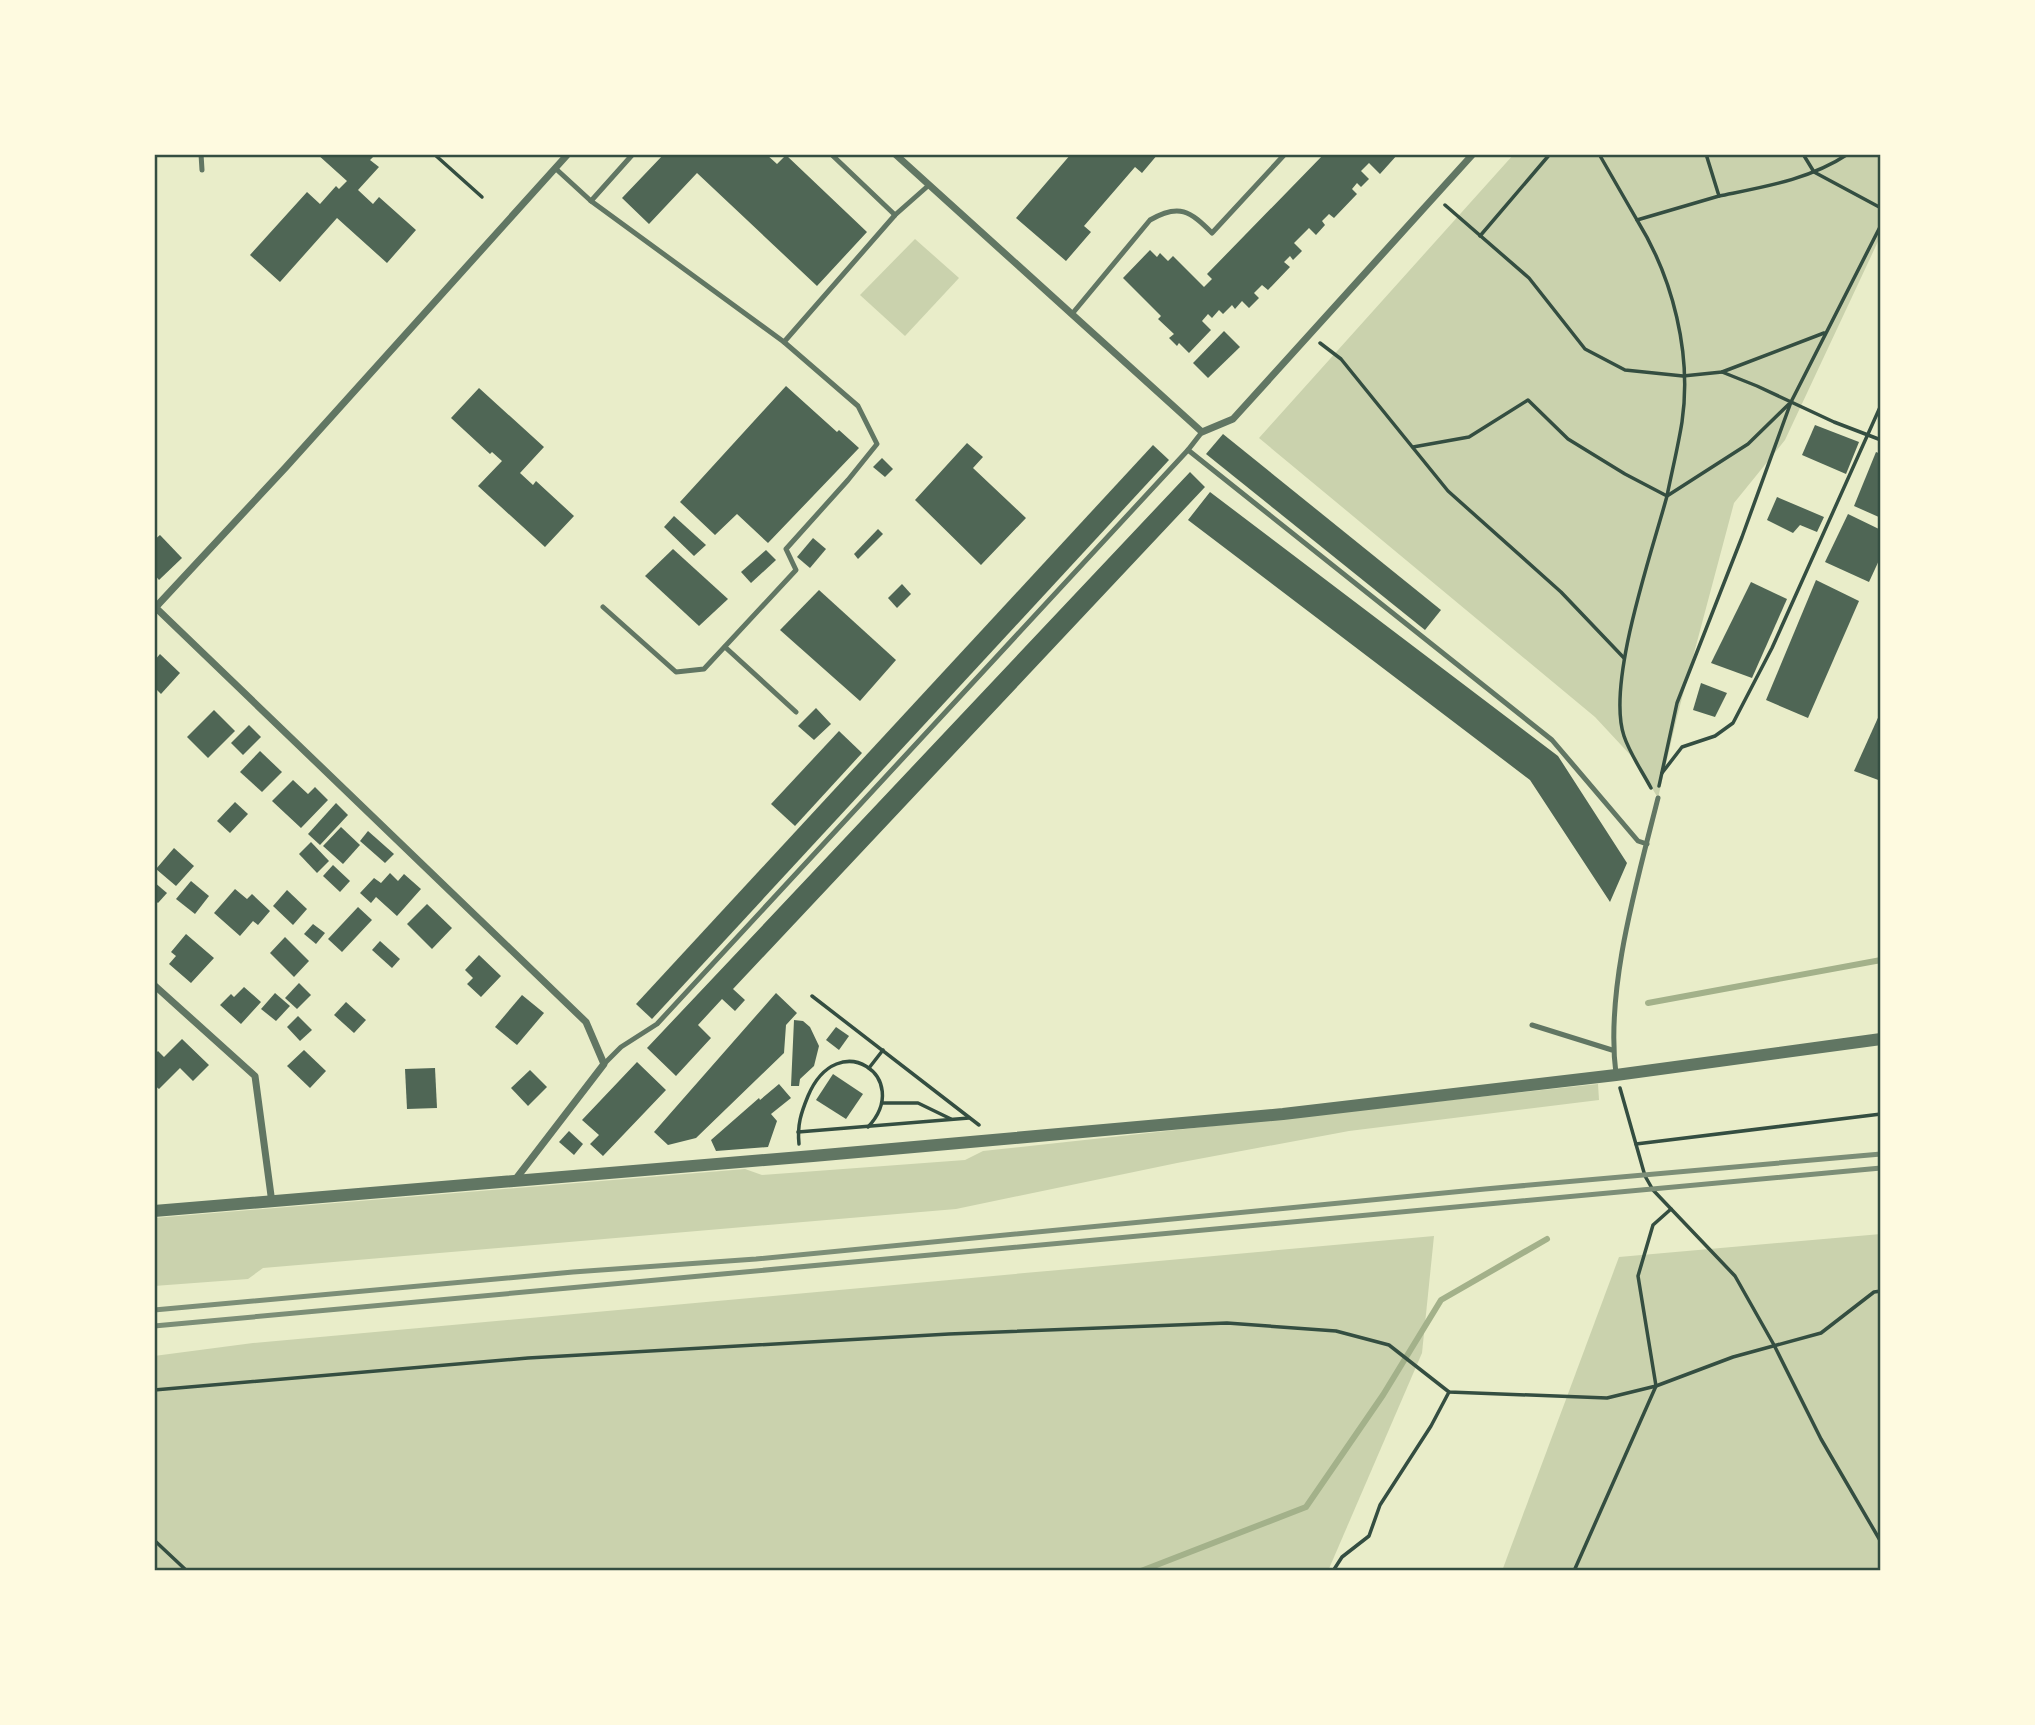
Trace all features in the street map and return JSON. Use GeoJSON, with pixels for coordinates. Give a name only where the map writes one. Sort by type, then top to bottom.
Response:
{"type":"FeatureCollection","features":[{"type":"Feature","properties":{"kind":"street"},"geometry":{"type":"LineString","coordinates":[[515,1180],[604,1064],[586,1022],[155,607],[286,467],[568,154]]}},
{"type":"Feature","properties":{"kind":"street"},"geometry":{"type":"LineString","coordinates":[[895,154],[1202,432],[1233,419],[1473,154]]}},
{"type":"Feature","properties":{"kind":"street"},"geometry":{"type":"LineString","coordinates":[[154,985],[255,1076],[272,1203]]}},
{"type":"Feature","properties":{"kind":"street"},"geometry":{"type":"LineString","coordinates":[[154,1211],[272,1203],[1283,1114],[1616,1075],[1881,1039]]}},
{"type":"Feature","properties":{"kind":"lane"},"geometry":{"type":"LineString","coordinates":[[201,154],[202,170]]}},
{"type":"Feature","properties":{"kind":"lane"},"geometry":{"type":"LineString","coordinates":[[590,201],[633,154]]}},
{"type":"Feature","properties":{"kind":"lane"},"geometry":{"type":"LineString","coordinates":[[831,154],[895,215]]}},
{"type":"Feature","properties":{"kind":"lane"},"geometry":{"type":"LineString","coordinates":[[1072,314],[1150,220],[1164,212],[1179,211],[1193,215],[1212,233],[1285,154]]}},
{"type":"Feature","properties":{"kind":"lane"},"geometry":{"type":"LineString","coordinates":[[555,168],[590,201],[784,342],[858,407],[877,444],[786,549],[796,570],[704,669],[676,672],[603,607]]}},
{"type":"Feature","properties":{"kind":"lane"},"geometry":{"type":"LineString","coordinates":[[784,342],[895,215],[929,185]]}},
{"type":"Feature","properties":{"kind":"lane"},"geometry":{"type":"LineString","coordinates":[[604,1064],[621,1047],[657,1024],[1202,432]]}},
{"type":"Feature","properties":{"kind":"lane"},"geometry":{"type":"LineString","coordinates":[[1188,450],[1552,740],[1638,841],[1647,844]]}},
{"type":"Feature","properties":{"kind":"lane"},"geometry":{"type":"LineString","coordinates":[[725,647],[796,712]]}},
{"type":"Feature","properties":{"kind":"lane"},"geometry":{"type":"LineString","coordinates":[[1616,1075],[1612,1050],[1624,944],[1658,799]]}},
{"type":"Feature","properties":{"kind":"lane"},"geometry":{"type":"LineString","coordinates":[[1532,1025],[1612,1050]]}},
{"type":"Feature","properties":{"kind":"path"},"geometry":{"type":"LineString","coordinates":[[434,154],[482,197]]}},
{"type":"Feature","properties":{"kind":"path"},"geometry":{"type":"LineString","coordinates":[[1480,236],[1550,154]]}},
{"type":"Feature","properties":{"kind":"path"},"geometry":{"type":"LineString","coordinates":[[1598,154],[1654,248],[1669,286],[1681,339],[1682,421],[1667,496],[1624,658],[1620,708],[1623,734],[1658,799]]}},
{"type":"Feature","properties":{"kind":"path"},"geometry":{"type":"LineString","coordinates":[[1706,154],[1719,197]]}},
{"type":"Feature","properties":{"kind":"path"},"geometry":{"type":"LineString","coordinates":[[1803,154],[1814,172],[1881,208]]}},
{"type":"Feature","properties":{"kind":"path"},"geometry":{"type":"LineString","coordinates":[[1637,220],[1814,172],[1830,166],[1848,154]]}},
{"type":"Feature","properties":{"kind":"path"},"geometry":{"type":"LineString","coordinates":[[1435,195],[1528,278],[1585,349],[1625,370],[1683,376],[1722,372],[1826,332]]}},
{"type":"Feature","properties":{"kind":"path"},"geometry":{"type":"LineString","coordinates":[[1658,799],[1660,775],[1677,702],[1791,402],[1881,225]]}},
{"type":"Feature","properties":{"kind":"path"},"geometry":{"type":"LineString","coordinates":[[1308,334],[1341,359],[1448,491],[1561,592],[1624,658]]}},
{"type":"Feature","properties":{"kind":"path"},"geometry":{"type":"LineString","coordinates":[[1722,372],[1881,440]]}},
{"type":"Feature","properties":{"kind":"path"},"geometry":{"type":"LineString","coordinates":[[1413,447],[1469,437],[1528,400],[1568,439],[1667,496]]}},
{"type":"Feature","properties":{"kind":"path"},"geometry":{"type":"LineString","coordinates":[[1667,496],[1748,444],[1791,402]]}},
{"type":"Feature","properties":{"kind":"path"},"geometry":{"type":"LineString","coordinates":[[1660,775],[1682,747],[1715,736],[1733,723],[1772,648],[1881,405]]}},
{"type":"Feature","properties":{"kind":"path"},"geometry":{"type":"LineString","coordinates":[[812,996],[983,1129]]}},
{"type":"Feature","properties":{"kind":"path"},"geometry":{"type":"LineString","coordinates":[[869,1068],[883,1051]]}},
{"type":"Feature","properties":{"kind":"path"},"geometry":{"type":"LineString","coordinates":[[800,1149],[799,1118],[814,1083],[823,1070],[834,1064],[846,1061],[858,1063],[869,1068],[878,1078],[883,1090],[883,1103],[879,1116],[868,1127]]}},
{"type":"Feature","properties":{"kind":"path"},"geometry":{"type":"LineString","coordinates":[[1616,1075],[1645,1176],[1653,1190],[1735,1276],[1774,1345],[1821,1439],[1881,1542]]}},
{"type":"Feature","properties":{"kind":"path"},"geometry":{"type":"LineString","coordinates":[[883,1103],[918,1103],[953,1120]]}},
{"type":"Feature","properties":{"kind":"path"},"geometry":{"type":"LineString","coordinates":[[1636,1144],[1881,1115]]}},
{"type":"Feature","properties":{"kind":"path"},"geometry":{"type":"LineString","coordinates":[[798,1132],[969,1118]]}},
{"type":"Feature","properties":{"kind":"path"},"geometry":{"type":"LineString","coordinates":[[1574,1571],[1656,1386],[1638,1276],[1653,1225],[1671,1209]]}},
{"type":"Feature","properties":{"kind":"path"},"geometry":{"type":"LineString","coordinates":[[154,1390],[528,1358],[948,1334],[1227,1323],[1336,1331],[1388,1345],[1449,1392],[1607,1398],[1656,1386],[1733,1357],[1821,1333],[1874,1292],[1881,1291]]}},
{"type":"Feature","properties":{"kind":"path"},"geometry":{"type":"LineString","coordinates":[[1333,1571],[1342,1557],[1368,1536],[1380,1505],[1431,1426],[1449,1392]]}},
{"type":"Feature","properties":{"kind":"path"},"geometry":{"type":"LineString","coordinates":[[154,1540],[187,1571]]}},
{"type":"Feature","properties":{"kind":"green space"},"geometry":{"type":"Polygon","coordinates":[[[1514,154],[1881,154],[1881,235],[1785,440],[1734,503],[1658,798],[1635,760],[1595,717],[1259,438],[1514,154]]]}},
{"type":"Feature","properties":{"kind":"green space"},"geometry":{"type":"Polygon","coordinates":[[[915,239],[959,278],[905,336],[860,295],[915,239]]]}},
{"type":"Feature","properties":{"kind":"green space"},"geometry":{"type":"Polygon","coordinates":[[[1598,1084],[1599,1100],[1349,1131],[956,1209],[263,1268],[248,1279],[154,1286],[154,1218],[745,1169],[762,1175],[965,1160],[983,1151],[1598,1084]]]}},
{"type":"Feature","properties":{"kind":"green space"},"geometry":{"type":"Polygon","coordinates":[[[1881,1234],[1881,1571],[1502,1571],[1619,1257],[1881,1234]]]}},
{"type":"Feature","properties":{"kind":"green space"},"geometry":{"type":"Polygon","coordinates":[[[1434,1236],[1422,1353],[1328,1571],[154,1571],[154,1356],[253,1343],[1434,1236]]]}},
{"type":"Feature","properties":{"kind":"building"},"geometry":{"type":"Polygon","coordinates":[[[317,154],[376,154],[370,160],[379,167],[358,190],[373,204],[379,197],[416,230],[387,263],[337,218],[280,282],[250,255],[307,192],[320,204],[336,186],[339,189],[347,181],[317,154]]]}},
{"type":"Feature","properties":{"kind":"building"},"geometry":{"type":"Polygon","coordinates":[[[664,154],[766,154],[777,164],[786,155],[867,232],[817,286],[697,173],[649,224],[622,198],[664,154]]]}},
{"type":"Feature","properties":{"kind":"building"},"geometry":{"type":"Polygon","coordinates":[[[1071,154],[1158,154],[1142,173],[1135,167],[1084,226],[1091,232],[1066,261],[1016,218],[1071,154]]]}},
{"type":"Feature","properties":{"kind":"building"},"geometry":{"type":"Polygon","coordinates":[[[1324,154],[1398,154],[1380,174],[1369,163],[1361,171],[1369,179],[1361,187],[1357,183],[1352,189],[1357,194],[1334,218],[1329,214],[1322,221],[1325,225],[1316,235],[1309,228],[1294,243],[1302,251],[1293,260],[1290,256],[1284,262],[1290,267],[1268,290],[1262,285],[1254,293],[1259,298],[1249,308],[1242,301],[1235,309],[1232,305],[1223,314],[1219,310],[1212,318],[1208,314],[1202,321],[1211,330],[1189,353],[1179,343],[1177,346],[1169,338],[1174,334],[1158,319],[1161,316],[1123,278],[1150,250],[1157,257],[1160,253],[1168,261],[1173,256],[1204,287],[1212,279],[1207,274],[1324,154]]]}},
{"type":"Feature","properties":{"kind":"building"},"geometry":{"type":"Polygon","coordinates":[[[1224,331],[1240,347],[1208,378],[1193,363],[1224,331]]]}},
{"type":"Feature","properties":{"kind":"building"},"geometry":{"type":"Polygon","coordinates":[[[786,386],[859,448],[768,543],[737,514],[715,535],[680,502],[786,386]]]}},
{"type":"Feature","properties":{"kind":"building"},"geometry":{"type":"Polygon","coordinates":[[[479,388],[544,447],[520,473],[533,485],[536,481],[574,516],[545,547],[478,486],[502,461],[492,452],[490,454],[451,418],[479,388]]]}},
{"type":"Feature","properties":{"kind":"building"},"geometry":{"type":"Polygon","coordinates":[[[1815,425],[1859,442],[1846,474],[1802,455],[1815,425]]]}},
{"type":"Feature","properties":{"kind":"building"},"geometry":{"type":"Polygon","coordinates":[[[1223,434],[1441,610],[1425,630],[1206,454],[1223,434]]]}},
{"type":"Feature","properties":{"kind":"building"},"geometry":{"type":"Polygon","coordinates":[[[967,443],[983,457],[973,468],[1026,518],[981,565],[915,500],[967,443]]]}},
{"type":"Feature","properties":{"kind":"building"},"geometry":{"type":"Polygon","coordinates":[[[1153,445],[1169,460],[652,1019],[636,1004],[1153,445]]]}},
{"type":"Feature","properties":{"kind":"building"},"geometry":{"type":"Polygon","coordinates":[[[1876,452],[1881,454],[1881,518],[1854,506],[1876,452]]]}},
{"type":"Feature","properties":{"kind":"building"},"geometry":{"type":"Polygon","coordinates":[[[882,458],[893,469],[885,477],[873,467],[882,458]]]}},
{"type":"Feature","properties":{"kind":"building"},"geometry":{"type":"Polygon","coordinates":[[[1190,472],[1205,487],[733,989],[745,1000],[735,1011],[722,999],[698,1025],[711,1038],[676,1076],[647,1048],[1190,472]]]}},
{"type":"Feature","properties":{"kind":"building"},"geometry":{"type":"Polygon","coordinates":[[[1210,492],[1558,756],[1627,863],[1610,902],[1530,780],[1188,520],[1210,492]]]}},
{"type":"Feature","properties":{"kind":"building"},"geometry":{"type":"Polygon","coordinates":[[[1777,497],[1824,517],[1817,532],[1800,525],[1793,533],[1767,520],[1777,497]]]}},
{"type":"Feature","properties":{"kind":"building"},"geometry":{"type":"Polygon","coordinates":[[[1848,514],[1881,530],[1881,556],[1869,582],[1825,562],[1848,514]]]}},
{"type":"Feature","properties":{"kind":"building"},"geometry":{"type":"Polygon","coordinates":[[[674,516],[706,545],[694,556],[664,527],[674,516]]]}},
{"type":"Feature","properties":{"kind":"building"},"geometry":{"type":"Polygon","coordinates":[[[878,529],[883,534],[858,559],[854,554],[878,529]]]}},
{"type":"Feature","properties":{"kind":"building"},"geometry":{"type":"Polygon","coordinates":[[[160,535],[182,558],[159,580],[154,574],[154,540],[160,535]]]}},
{"type":"Feature","properties":{"kind":"building"},"geometry":{"type":"Polygon","coordinates":[[[813,538],[826,549],[810,568],[797,557],[813,538]]]}},
{"type":"Feature","properties":{"kind":"building"},"geometry":{"type":"Polygon","coordinates":[[[673,549],[728,599],[699,626],[645,576],[673,549]]]}},
{"type":"Feature","properties":{"kind":"building"},"geometry":{"type":"Polygon","coordinates":[[[766,550],[776,560],[751,583],[741,572],[766,550]]]}},
{"type":"Feature","properties":{"kind":"building"},"geometry":{"type":"Polygon","coordinates":[[[1816,580],[1859,601],[1808,718],[1766,700],[1816,580]]]}},
{"type":"Feature","properties":{"kind":"building"},"geometry":{"type":"Polygon","coordinates":[[[1751,582],[1787,599],[1752,678],[1711,663],[1751,582]]]}},
{"type":"Feature","properties":{"kind":"building"},"geometry":{"type":"Polygon","coordinates":[[[902,584],[911,594],[897,608],[888,598],[902,584]]]}},
{"type":"Feature","properties":{"kind":"building"},"geometry":{"type":"Polygon","coordinates":[[[819,590],[896,660],[860,701],[780,630],[819,590]]]}},
{"type":"Feature","properties":{"kind":"building"},"geometry":{"type":"Polygon","coordinates":[[[160,654],[180,673],[161,694],[154,687],[154,661],[160,654]]]}},
{"type":"Feature","properties":{"kind":"building"},"geometry":{"type":"Polygon","coordinates":[[[1701,683],[1727,693],[1715,717],[1693,710],[1701,683]]]}},
{"type":"Feature","properties":{"kind":"building"},"geometry":{"type":"Polygon","coordinates":[[[816,708],[831,724],[814,740],[798,726],[816,708]]]}},
{"type":"Feature","properties":{"kind":"building"},"geometry":{"type":"Polygon","coordinates":[[[214,710],[235,731],[208,758],[187,737],[214,710]]]}},
{"type":"Feature","properties":{"kind":"building"},"geometry":{"type":"Polygon","coordinates":[[[1881,711],[1881,781],[1854,771],[1881,711]]]}},
{"type":"Feature","properties":{"kind":"building"},"geometry":{"type":"Polygon","coordinates":[[[249,725],[261,737],[243,755],[231,743],[249,725]]]}},
{"type":"Feature","properties":{"kind":"building"},"geometry":{"type":"Polygon","coordinates":[[[839,731],[862,753],[795,826],[771,804],[839,731]]]}},
{"type":"Feature","properties":{"kind":"building"},"geometry":{"type":"Polygon","coordinates":[[[260,751],[282,772],[262,792],[240,772],[260,751]]]}},
{"type":"Feature","properties":{"kind":"building"},"geometry":{"type":"Polygon","coordinates":[[[293,780],[308,794],[315,787],[328,800],[301,828],[272,801],[293,780]]]}},
{"type":"Feature","properties":{"kind":"building"},"geometry":{"type":"Polygon","coordinates":[[[235,802],[248,814],[230,833],[217,821],[235,802]]]}},
{"type":"Feature","properties":{"kind":"building"},"geometry":{"type":"Polygon","coordinates":[[[336,803],[348,815],[320,845],[308,834],[336,803]]]}},
{"type":"Feature","properties":{"kind":"building"},"geometry":{"type":"Polygon","coordinates":[[[341,827],[360,845],[343,864],[323,846],[341,827]]]}},
{"type":"Feature","properties":{"kind":"building"},"geometry":{"type":"Polygon","coordinates":[[[368,831],[394,854],[385,863],[360,841],[368,831]]]}},
{"type":"Feature","properties":{"kind":"building"},"geometry":{"type":"Polygon","coordinates":[[[311,842],[329,861],[317,873],[299,854],[311,842]]]}},
{"type":"Feature","properties":{"kind":"building"},"geometry":{"type":"Polygon","coordinates":[[[174,848],[194,866],[176,886],[156,869],[174,848]]]}},
{"type":"Feature","properties":{"kind":"building"},"geometry":{"type":"Polygon","coordinates":[[[333,865],[350,881],[340,892],[323,876],[333,865]]]}},
{"type":"Feature","properties":{"kind":"building"},"geometry":{"type":"Polygon","coordinates":[[[390,873],[398,881],[404,874],[421,889],[397,916],[376,897],[371,903],[360,893],[374,878],[381,883],[390,873]]]}},
{"type":"Feature","properties":{"kind":"building"},"geometry":{"type":"Polygon","coordinates":[[[191,881],[209,896],[195,914],[176,899],[191,881]]]}},
{"type":"Feature","properties":{"kind":"building"},"geometry":{"type":"Polygon","coordinates":[[[154,882],[167,893],[158,903],[154,900],[154,882]]]}},
{"type":"Feature","properties":{"kind":"building"},"geometry":{"type":"Polygon","coordinates":[[[235,889],[247,899],[252,894],[270,911],[258,925],[253,921],[240,936],[214,913],[235,889]]]}},
{"type":"Feature","properties":{"kind":"building"},"geometry":{"type":"Polygon","coordinates":[[[287,890],[307,909],[293,925],[273,906],[287,890]]]}},
{"type":"Feature","properties":{"kind":"building"},"geometry":{"type":"Polygon","coordinates":[[[427,904],[452,928],[432,949],[407,924],[427,904]]]}},
{"type":"Feature","properties":{"kind":"building"},"geometry":{"type":"Polygon","coordinates":[[[358,907],[372,920],[342,952],[328,939],[358,907]]]}},
{"type":"Feature","properties":{"kind":"building"},"geometry":{"type":"Polygon","coordinates":[[[313,924],[325,933],[316,944],[304,934],[313,924]]]}},
{"type":"Feature","properties":{"kind":"building"},"geometry":{"type":"Polygon","coordinates":[[[186,934],[214,958],[191,983],[169,964],[176,956],[171,952],[186,934]]]}},
{"type":"Feature","properties":{"kind":"building"},"geometry":{"type":"Polygon","coordinates":[[[285,937],[309,961],[294,977],[270,953],[285,937]]]}},
{"type":"Feature","properties":{"kind":"building"},"geometry":{"type":"Polygon","coordinates":[[[380,941],[400,959],[392,968],[372,950],[380,941]]]}},
{"type":"Feature","properties":{"kind":"building"},"geometry":{"type":"Polygon","coordinates":[[[479,955],[501,976],[481,997],[467,984],[473,978],[465,970],[479,955]]]}},
{"type":"Feature","properties":{"kind":"building"},"geometry":{"type":"Polygon","coordinates":[[[299,983],[311,995],[297,1009],[285,998],[299,983]]]}},
{"type":"Feature","properties":{"kind":"building"},"geometry":{"type":"Polygon","coordinates":[[[244,987],[261,1002],[241,1024],[220,1005],[231,994],[234,997],[244,987]]]}},
{"type":"Feature","properties":{"kind":"building"},"geometry":{"type":"Polygon","coordinates":[[[275,993],[290,1006],[276,1021],[261,1009],[275,993]]]}},
{"type":"Feature","properties":{"kind":"building"},"geometry":{"type":"Polygon","coordinates":[[[776,993],[797,1013],[786,1025],[784,1053],[696,1138],[668,1145],[654,1132],[776,993]]]}},
{"type":"Feature","properties":{"kind":"building"},"geometry":{"type":"Polygon","coordinates":[[[522,995],[544,1013],[517,1045],[495,1027],[522,995]]]}},
{"type":"Feature","properties":{"kind":"building"},"geometry":{"type":"Polygon","coordinates":[[[346,1002],[366,1020],[354,1033],[334,1015],[346,1002]]]}},
{"type":"Feature","properties":{"kind":"building"},"geometry":{"type":"Polygon","coordinates":[[[298,1016],[312,1030],[300,1041],[287,1027],[298,1016]]]}},
{"type":"Feature","properties":{"kind":"building"},"geometry":{"type":"Polygon","coordinates":[[[794,1020],[803,1021],[810,1027],[819,1046],[814,1066],[800,1079],[799,1086],[791,1086],[794,1020]]]}},
{"type":"Feature","properties":{"kind":"building"},"geometry":{"type":"Polygon","coordinates":[[[836,1027],[849,1036],[839,1050],[826,1040],[836,1027]]]}},
{"type":"Feature","properties":{"kind":"building"},"geometry":{"type":"Polygon","coordinates":[[[182,1039],[209,1065],[193,1081],[180,1068],[159,1089],[154,1085],[154,1055],[158,1051],[164,1057],[182,1039]]]}},
{"type":"Feature","properties":{"kind":"building"},"geometry":{"type":"Polygon","coordinates":[[[304,1050],[326,1071],[310,1088],[287,1066],[304,1050]]]}},
{"type":"Feature","properties":{"kind":"building"},"geometry":{"type":"Polygon","coordinates":[[[637,1062],[666,1090],[603,1156],[590,1144],[599,1135],[582,1120],[637,1062]]]}},
{"type":"Feature","properties":{"kind":"building"},"geometry":{"type":"Polygon","coordinates":[[[435,1068],[437,1108],[407,1109],[405,1069],[435,1068]]]}},
{"type":"Feature","properties":{"kind":"building"},"geometry":{"type":"Polygon","coordinates":[[[530,1070],[547,1087],[528,1106],[511,1088],[530,1070]]]}},
{"type":"Feature","properties":{"kind":"building"},"geometry":{"type":"Polygon","coordinates":[[[833,1074],[863,1094],[846,1119],[816,1100],[833,1074]]]}},
{"type":"Feature","properties":{"kind":"building"},"geometry":{"type":"Polygon","coordinates":[[[779,1084],[791,1098],[771,1114],[777,1121],[768,1147],[716,1151],[711,1140],[779,1084]]]}},
{"type":"Feature","properties":{"kind":"building"},"geometry":{"type":"Polygon","coordinates":[[[569,1131],[583,1144],[574,1155],[559,1142],[569,1131]]]}},
{"type":"Feature","properties":{"kind":"waterway"},"geometry":{"type":"LineString","coordinates":[[1648,1003],[1881,960]]}},
{"type":"Feature","properties":{"kind":"waterway"},"geometry":{"type":"LineString","coordinates":[[1141,1571],[1306,1507],[1383,1395],[1441,1300],[1547,1239]]}},
{"type":"Feature","properties":{"kind":"railway"},"geometry":{"type":"LineString","coordinates":[[154,1310],[573,1272],[756,1259],[1881,1154]]}},
{"type":"Feature","properties":{"kind":"railway"},"geometry":{"type":"LineString","coordinates":[[154,1326],[1881,1168]]}}]}
